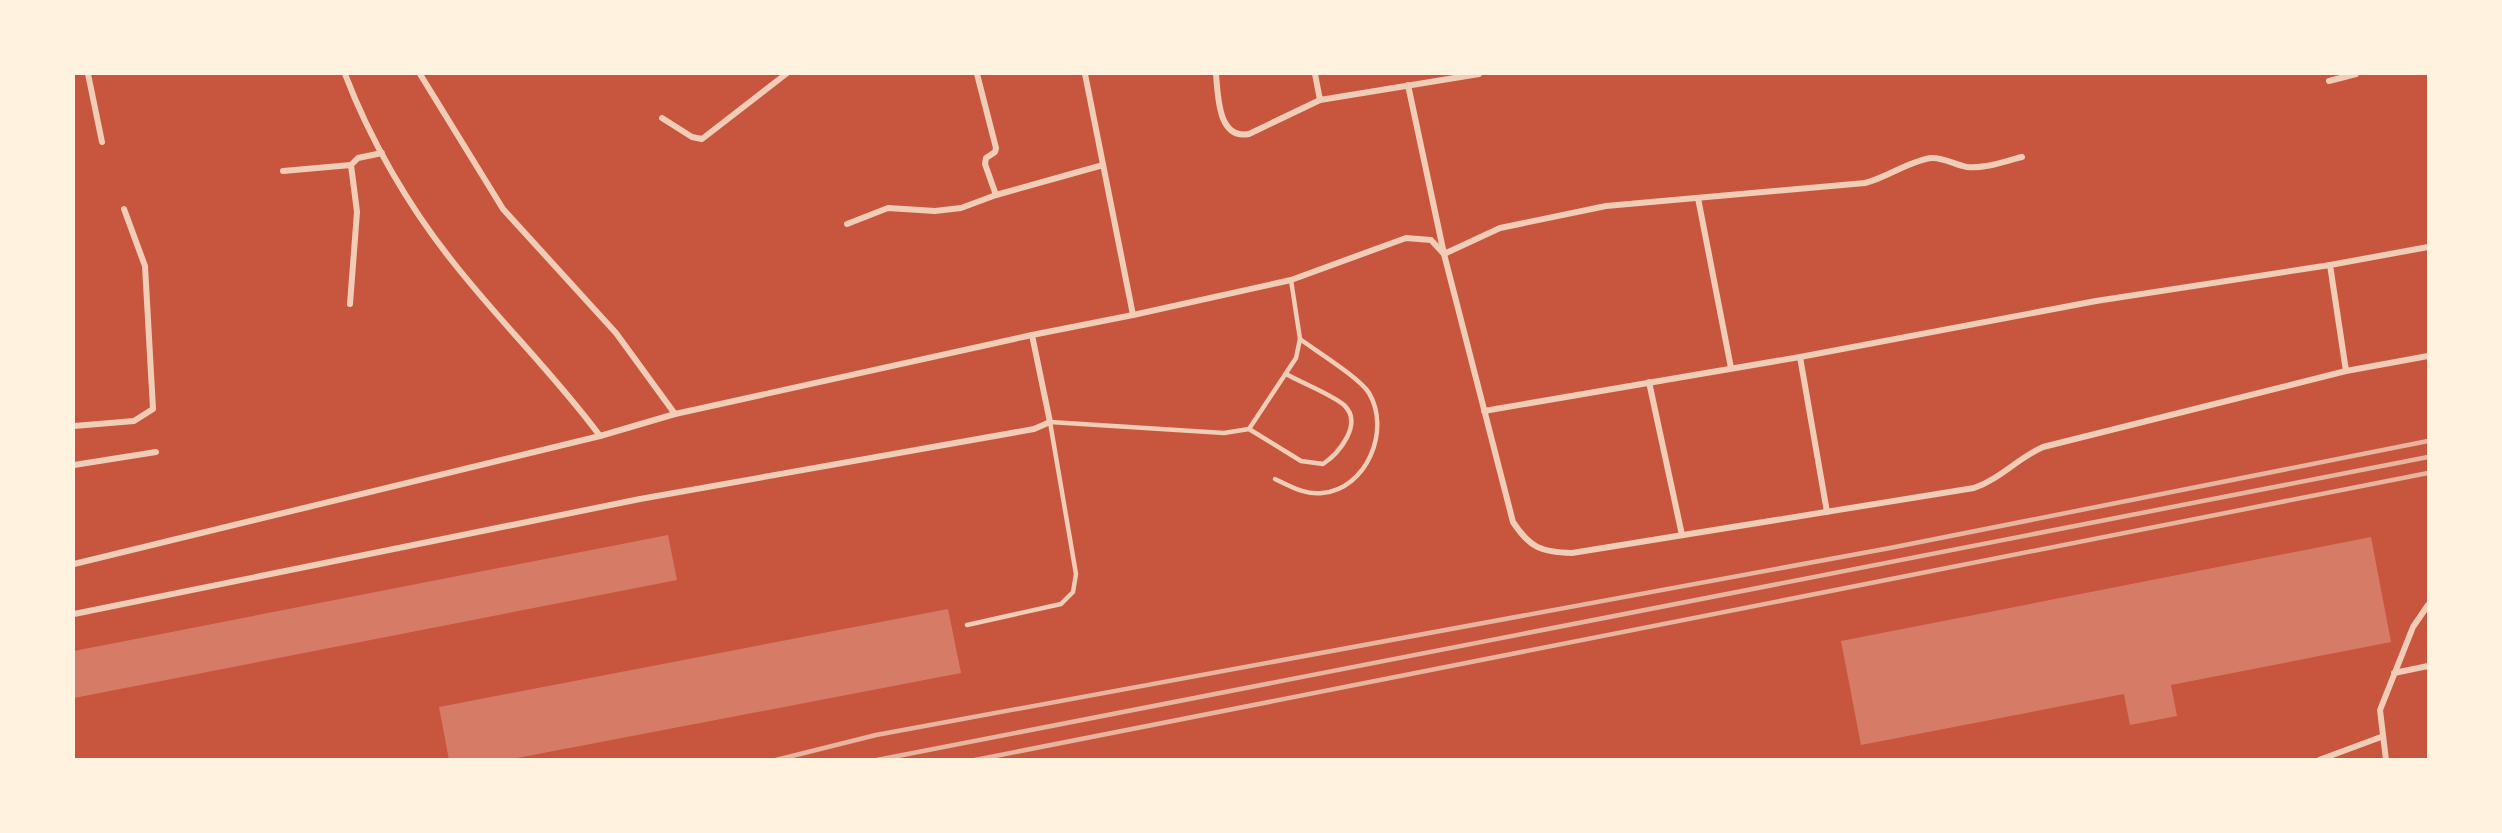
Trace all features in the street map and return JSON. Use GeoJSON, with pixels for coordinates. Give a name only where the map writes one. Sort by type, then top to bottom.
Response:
{"type":"FeatureCollection","features":[{"type":"Feature","properties":{"kind":"street"},"geometry":{"type":"LineString","coordinates":[[88,74],[102,142]]}},
{"type":"Feature","properties":{"kind":"street"},"geometry":{"type":"LineString","coordinates":[[345,74],[382,153],[421,217],[452,261],[579,407],[600,436]]}},
{"type":"Feature","properties":{"kind":"street"},"geometry":{"type":"LineString","coordinates":[[420,74],[503,209],[616,333],[675,414]]}},
{"type":"Feature","properties":{"kind":"street"},"geometry":{"type":"LineString","coordinates":[[662,118],[692,138],[702,139],[786,74]]}},
{"type":"Feature","properties":{"kind":"street"},"geometry":{"type":"LineString","coordinates":[[977,74],[996,148],[985,162],[996,195]]}},
{"type":"Feature","properties":{"kind":"street"},"geometry":{"type":"LineString","coordinates":[[1085,74],[1133,315]]}},
{"type":"Feature","properties":{"kind":"street"},"geometry":{"type":"LineString","coordinates":[[1216,74],[1223,118],[1231,132],[1239,136],[1249,134],[1320,100],[1479,74]]}},
{"type":"Feature","properties":{"kind":"street"},"geometry":{"type":"LineString","coordinates":[[1315,74],[1320,100]]}},
{"type":"Feature","properties":{"kind":"street"},"geometry":{"type":"LineString","coordinates":[[2329,81],[2356,74]]}},
{"type":"Feature","properties":{"kind":"street"},"geometry":{"type":"LineString","coordinates":[[1408,85],[1444,254],[1513,522],[1524,539],[1536,548],[1551,552],[1572,553],[1974,488],[1989,483],[2029,453],[2043,447],[2346,371],[2428,356]]}},
{"type":"Feature","properties":{"kind":"street"},"geometry":{"type":"LineString","coordinates":[[283,171],[351,165],[358,158],[382,153]]}},
{"type":"Feature","properties":{"kind":"street"},"geometry":{"type":"LineString","coordinates":[[1444,254],[1500,228],[1606,206],[1865,183],[1885,178],[1920,160],[1934,158],[1966,167],[1980,167],[2022,157]]}},
{"type":"Feature","properties":{"kind":"street"},"geometry":{"type":"LineString","coordinates":[[350,304],[357,212],[351,165]]}},
{"type":"Feature","properties":{"kind":"street"},"geometry":{"type":"LineString","coordinates":[[846,224],[888,208],[935,210],[961,208],[996,195],[1103,165]]}},
{"type":"Feature","properties":{"kind":"street"},"geometry":{"type":"LineString","coordinates":[[1698,198],[1731,368]]}},
{"type":"Feature","properties":{"kind":"street"},"geometry":{"type":"LineString","coordinates":[[74,426],[134,421],[153,409],[145,266],[124,209]]}},
{"type":"Feature","properties":{"kind":"street"},"geometry":{"type":"LineString","coordinates":[[74,564],[600,436],[675,414],[1291,280],[1406,238],[1431,240],[1444,254]]}},
{"type":"Feature","properties":{"kind":"street"},"geometry":{"type":"LineString","coordinates":[[1484,411],[1800,357],[2096,301],[2330,265],[2428,247]]}},
{"type":"Feature","properties":{"kind":"street"},"geometry":{"type":"LineString","coordinates":[[2330,265],[2346,371]]}},
{"type":"Feature","properties":{"kind":"street"},"geometry":{"type":"LineString","coordinates":[[74,614],[640,499],[1034,429],[1050,422],[1032,336]]}},
{"type":"Feature","properties":{"kind":"street"},"geometry":{"type":"LineString","coordinates":[[1800,357],[1827,512]]}},
{"type":"Feature","properties":{"kind":"street"},"geometry":{"type":"LineString","coordinates":[[1649,382],[1682,535]]}},
{"type":"Feature","properties":{"kind":"street"},"geometry":{"type":"LineString","coordinates":[[74,465],[156,452]]}},
{"type":"Feature","properties":{"kind":"street"},"geometry":{"type":"LineString","coordinates":[[2386,759],[2380,710],[2413,627],[2428,605]]}},
{"type":"Feature","properties":{"kind":"street"},"geometry":{"type":"LineString","coordinates":[[2394,673],[2428,666]]}},
{"type":"Feature","properties":{"kind":"street"},"geometry":{"type":"LineString","coordinates":[[2319,759],[2382,737]]}},
{"type":"Feature","properties":{"kind":"lane"},"geometry":{"type":"LineString","coordinates":[[1249,429],[1296,358],[1300,339],[1291,280]]}},
{"type":"Feature","properties":{"kind":"lane"},"geometry":{"type":"LineString","coordinates":[[1275,479],[1303,492],[1331,492],[1351,483],[1358,475],[1378,436],[1378,419],[1369,393],[1300,339]]}},
{"type":"Feature","properties":{"kind":"lane"},"geometry":{"type":"LineString","coordinates":[[967,625],[1061,604],[1073,592],[1076,574],[1050,422],[1224,433],[1249,429],[1308,463],[1323,464],[1338,452],[1350,429],[1350,416],[1345,406],[1286,374]]}},
{"type":"Feature","properties":{"kind":"building"},"geometry":{"type":"Polygon","coordinates":[[[668,535],[677,580],[74,698],[74,651],[668,535]]]}},
{"type":"Feature","properties":{"kind":"building"},"geometry":{"type":"Polygon","coordinates":[[[2371,537],[2391,642],[2171,685],[2177,716],[2130,725],[2124,694],[1861,745],[1841,641],[2371,537]]]}},
{"type":"Feature","properties":{"kind":"building"},"geometry":{"type":"Polygon","coordinates":[[[948,609],[961,673],[507,760],[449,760],[439,707],[948,609]]]}},
{"type":"Feature","properties":{"kind":"railway"},"geometry":{"type":"LineString","coordinates":[[776,760],[876,735],[1890,548],[2428,441]]}},
{"type":"Feature","properties":{"kind":"railway"},"geometry":{"type":"LineString","coordinates":[[877,760],[2428,457]]}},
{"type":"Feature","properties":{"kind":"railway"},"geometry":{"type":"LineString","coordinates":[[975,760],[2428,473]]}}]}
